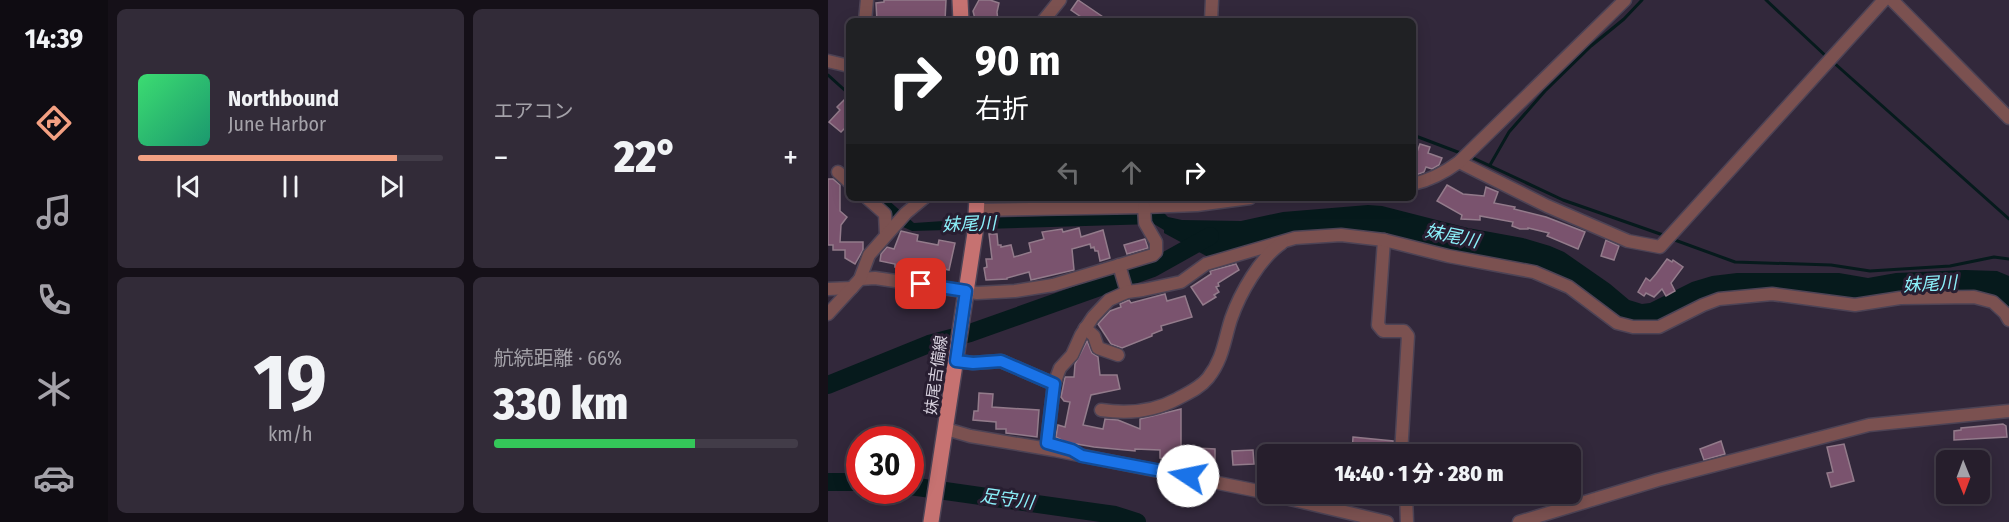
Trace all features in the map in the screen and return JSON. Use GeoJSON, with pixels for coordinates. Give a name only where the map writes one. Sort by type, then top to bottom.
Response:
{"type":"FeatureCollection","features":[{"type":"Feature","properties":{"kind":"main road"},"geometry":{"type":"LineString","coordinates":[[960,0],[961,18]]}},
{"type":"Feature","properties":{"kind":"main road","name":"妹尾吉備線"},"geometry":{"type":"LineString","coordinates":[[931,522],[977,208]]}},
{"type":"Feature","properties":{"kind":"street"},"geometry":{"type":"LineString","coordinates":[[866,18],[867,0]]}},
{"type":"Feature","properties":{"kind":"street"},"geometry":{"type":"LineString","coordinates":[[1045,18],[1060,0]]}},
{"type":"Feature","properties":{"kind":"street"},"geometry":{"type":"LineString","coordinates":[[1211,18],[1212,0]]}},
{"type":"Feature","properties":{"kind":"street"},"geometry":{"type":"LineString","coordinates":[[1416,183],[1429,181],[1443,174],[1464,158],[1625,0]]}},
{"type":"Feature","properties":{"kind":"street"},"geometry":{"type":"LineString","coordinates":[[1464,158],[1547,206],[1628,241],[1660,248],[1884,0]]}},
{"type":"Feature","properties":{"kind":"street"},"geometry":{"type":"LineString","coordinates":[[1892,0],[2009,118]]}},
{"type":"Feature","properties":{"kind":"street"},"geometry":{"type":"LineString","coordinates":[[828,61],[846,65]]}},
{"type":"Feature","properties":{"kind":"street"},"geometry":{"type":"LineString","coordinates":[[838,172],[846,179]]}},
{"type":"Feature","properties":{"kind":"street"},"geometry":{"type":"LineString","coordinates":[[870,201],[885,214],[886,235]]}},
{"type":"Feature","properties":{"kind":"street"},"geometry":{"type":"LineString","coordinates":[[830,311],[856,284],[869,255],[906,213],[920,201]]}},
{"type":"Feature","properties":{"kind":"street"},"geometry":{"type":"LineString","coordinates":[[977,208],[1144,215],[1227,201]]}},
{"type":"Feature","properties":{"kind":"street"},"geometry":{"type":"LineString","coordinates":[[828,289],[875,278],[977,293],[1015,291],[1053,285],[1120,267],[1154,255],[1156,242],[1144,215]]}},
{"type":"Feature","properties":{"kind":"street"},"geometry":{"type":"LineString","coordinates":[[1082,456],[1072,450],[1047,443],[1054,384],[1060,368],[1072,355],[1085,328],[1109,300],[1126,290],[1181,282],[1206,264],[1295,238],[1341,235],[1384,240],[1448,256],[1534,272],[1569,287],[1617,323],[1633,327],[1659,327],[1719,299],[1772,294],[1855,304],[1900,298],[1974,297],[1993,302],[2009,320]]}},
{"type":"Feature","properties":{"kind":"street"},"geometry":{"type":"LineString","coordinates":[[1101,410],[1132,412],[1151,409],[1168,404],[1194,391],[1207,380],[1225,349],[1232,316],[1243,290],[1273,249],[1285,240]]}},
{"type":"Feature","properties":{"kind":"street"},"geometry":{"type":"LineString","coordinates":[[1384,240],[1378,325],[1383,331],[1404,331],[1408,336],[1402,444]]}},
{"type":"Feature","properties":{"kind":"street"},"geometry":{"type":"LineString","coordinates":[[1120,267],[1126,290]]}},
{"type":"Feature","properties":{"kind":"street"},"geometry":{"type":"LineString","coordinates":[[1085,328],[1094,336],[1098,348],[1118,355]]}},
{"type":"Feature","properties":{"kind":"street"},"geometry":{"type":"LineString","coordinates":[[956,356],[973,363],[1001,361],[1054,384]]}},
{"type":"Feature","properties":{"kind":"street"},"geometry":{"type":"LineString","coordinates":[[1519,522],[1658,480],[1869,425],[2009,411]]}},
{"type":"Feature","properties":{"kind":"street"},"geometry":{"type":"LineString","coordinates":[[945,432],[1257,491]]}},
{"type":"Feature","properties":{"kind":"street"},"geometry":{"type":"LineString","coordinates":[[1313,504],[1387,522]]}},
{"type":"Feature","properties":{"kind":"street"},"geometry":{"type":"LineString","coordinates":[[1406,504],[1407,522]]}},
{"type":"Feature","properties":{"kind":"water","name":"妹尾川"},"geometry":{"type":"Polygon","coordinates":[[[875,201],[889,201],[914,223],[1163,212],[1168,217],[1182,220],[1241,221],[1283,212],[1368,205],[1382,206],[1550,246],[1564,252],[1629,300],[1642,304],[1650,303],[1692,282],[1712,276],[1737,273],[1839,273],[1868,278],[1896,273],[1965,270],[1997,271],[2009,276],[2009,311],[1998,300],[1859,301],[1756,292],[1657,325],[1617,319],[1573,287],[1348,233],[1210,258],[1164,233],[1164,230],[1154,224],[912,231],[901,226],[875,201]]]}},
{"type":"Feature","properties":{"kind":"building"},"geometry":{"type":"Polygon","coordinates":[[[884,0],[946,0],[945,18],[877,18],[876,3],[884,2],[884,0]]]}},
{"type":"Feature","properties":{"kind":"building"},"geometry":{"type":"Polygon","coordinates":[[[979,0],[999,3],[998,18],[975,18],[973,11],[979,0]]]}},
{"type":"Feature","properties":{"kind":"building"},"geometry":{"type":"Polygon","coordinates":[[[1078,0],[1105,18],[1083,18],[1071,10],[1078,0]]]}},
{"type":"Feature","properties":{"kind":"building"},"geometry":{"type":"Polygon","coordinates":[[[844,100],[846,102],[846,127],[841,132],[829,122],[840,110],[837,107],[844,100]]]}},
{"type":"Feature","properties":{"kind":"building"},"geometry":{"type":"Polygon","coordinates":[[[1420,144],[1430,147],[1428,153],[1442,158],[1439,165],[1432,169],[1426,167],[1424,172],[1416,175],[1416,155],[1420,144]]]}},
{"type":"Feature","properties":{"kind":"building"},"geometry":{"type":"Polygon","coordinates":[[[828,179],[833,179],[840,185],[840,211],[847,217],[841,225],[840,242],[863,242],[863,250],[855,264],[845,258],[845,250],[833,250],[833,245],[828,245],[828,179]]]}},
{"type":"Feature","properties":{"kind":"building"},"geometry":{"type":"Polygon","coordinates":[[[1447,185],[1463,194],[1484,196],[1486,187],[1498,192],[1494,203],[1515,207],[1514,209],[1546,217],[1585,232],[1578,249],[1547,236],[1549,233],[1512,226],[1513,222],[1480,216],[1480,220],[1461,219],[1462,215],[1437,201],[1447,185]]]}},
{"type":"Feature","properties":{"kind":"building"},"geometry":{"type":"Polygon","coordinates":[[[1079,228],[1081,237],[1103,230],[1110,258],[1100,261],[1098,251],[1095,251],[1094,247],[1091,248],[1090,244],[1072,249],[1074,270],[1031,280],[1029,272],[1007,279],[986,280],[984,268],[987,267],[986,259],[992,259],[989,234],[997,234],[998,245],[1001,247],[1011,245],[1014,257],[1031,252],[1029,243],[1044,239],[1042,232],[1062,229],[1063,232],[1079,228]]]}},
{"type":"Feature","properties":{"kind":"building"},"geometry":{"type":"Polygon","coordinates":[[[901,231],[918,235],[917,241],[938,245],[939,240],[955,243],[949,270],[940,268],[939,272],[913,268],[912,270],[880,261],[881,254],[887,247],[894,249],[901,231]]]}},
{"type":"Feature","properties":{"kind":"building"},"geometry":{"type":"Polygon","coordinates":[[[1145,239],[1148,248],[1127,254],[1124,245],[1145,239]]]}},
{"type":"Feature","properties":{"kind":"building"},"geometry":{"type":"Polygon","coordinates":[[[1606,240],[1619,246],[1614,260],[1601,256],[1606,240]]]}},
{"type":"Feature","properties":{"kind":"building"},"geometry":{"type":"Polygon","coordinates":[[[1667,259],[1683,267],[1671,283],[1675,291],[1666,296],[1662,289],[1654,297],[1646,293],[1644,296],[1638,292],[1646,278],[1650,281],[1667,259]]]}},
{"type":"Feature","properties":{"kind":"building"},"geometry":{"type":"Polygon","coordinates":[[[1236,264],[1239,270],[1218,283],[1219,286],[1216,287],[1219,292],[1214,295],[1216,297],[1203,305],[1191,287],[1211,274],[1210,271],[1236,264]]]}},
{"type":"Feature","properties":{"kind":"building"},"geometry":{"type":"Polygon","coordinates":[[[1165,294],[1167,301],[1185,296],[1192,317],[1161,326],[1162,330],[1152,336],[1122,348],[1111,344],[1098,324],[1110,311],[1121,307],[1120,304],[1129,300],[1131,303],[1165,294]]]}},
{"type":"Feature","properties":{"kind":"building"},"geometry":{"type":"Polygon","coordinates":[[[1087,341],[1092,353],[1098,357],[1100,375],[1117,375],[1120,389],[1091,395],[1083,425],[1103,429],[1105,419],[1118,420],[1140,429],[1140,419],[1181,409],[1181,460],[1160,458],[1160,450],[1135,449],[1135,451],[1094,447],[1065,442],[1056,437],[1058,425],[1065,427],[1070,402],[1064,401],[1061,397],[1065,377],[1074,377],[1075,364],[1087,341]]]}},
{"type":"Feature","properties":{"kind":"building"},"geometry":{"type":"Polygon","coordinates":[[[979,393],[993,394],[992,407],[1039,410],[1037,437],[1006,433],[1006,429],[996,429],[996,422],[973,420],[974,411],[978,411],[979,393]]]}},
{"type":"Feature","properties":{"kind":"building"},"geometry":{"type":"Polygon","coordinates":[[[2003,424],[2006,426],[2007,437],[1954,440],[1954,431],[1961,430],[1961,428],[2003,424]]]}},
{"type":"Feature","properties":{"kind":"building"},"geometry":{"type":"Polygon","coordinates":[[[1353,437],[1393,441],[1393,444],[1353,444],[1353,437]]]}},
{"type":"Feature","properties":{"kind":"building"},"geometry":{"type":"Polygon","coordinates":[[[1721,441],[1725,454],[1704,460],[1700,449],[1721,441]]]}},
{"type":"Feature","properties":{"kind":"building"},"geometry":{"type":"Polygon","coordinates":[[[1844,444],[1854,481],[1831,487],[1827,473],[1833,472],[1827,447],[1844,444]]]}},
{"type":"Feature","properties":{"kind":"building"},"geometry":{"type":"Polygon","coordinates":[[[1197,448],[1215,449],[1215,462],[1196,460],[1197,448]]]}},
{"type":"Feature","properties":{"kind":"building"},"geometry":{"type":"Polygon","coordinates":[[[1253,450],[1254,464],[1233,465],[1232,451],[1253,450]]]}},
{"type":"Feature","properties":{"kind":"waterway"},"geometry":{"type":"LineString","coordinates":[[1490,165],[1509,132],[1545,91],[1642,0]]}},
{"type":"Feature","properties":{"kind":"waterway"},"geometry":{"type":"LineString","coordinates":[[1766,0],[1828,58]]}},
{"type":"Feature","properties":{"kind":"waterway"},"geometry":{"type":"LineString","coordinates":[[1833,62],[2009,219]]}},
{"type":"Feature","properties":{"kind":"waterway"},"geometry":{"type":"LineString","coordinates":[[828,75],[846,91]]}},
{"type":"Feature","properties":{"kind":"waterway"},"geometry":{"type":"LineString","coordinates":[[1416,136],[1463,154]]}},
{"type":"Feature","properties":{"kind":"waterway"},"geometry":{"type":"LineString","coordinates":[[1469,156],[1563,200],[1666,236]]}},
{"type":"Feature","properties":{"kind":"waterway"},"geometry":{"type":"LineString","coordinates":[[828,385],[929,344],[970,333],[1153,268],[1210,236]]}},
{"type":"Feature","properties":{"kind":"waterway"},"geometry":{"type":"LineString","coordinates":[[1672,239],[1735,262],[1831,265],[1870,271],[1950,266],[1994,257],[2009,259]]}},
{"type":"Feature","properties":{"kind":"waterway","name":"足守川"},"geometry":{"type":"LineString","coordinates":[[828,482],[846,482]]}},
{"type":"Feature","properties":{"kind":"waterway","name":"足守川"},"geometry":{"type":"LineString","coordinates":[[924,488],[1115,515],[1137,522]]}},
{"type":"Feature","properties":{"kind":"route"},"geometry":{"type":"LineString","coordinates":[[921,284],[966,291],[956,361],[973,363],[1001,361],[1054,384],[1047,443],[1072,450],[1082,456],[1188,476]]}}]}
